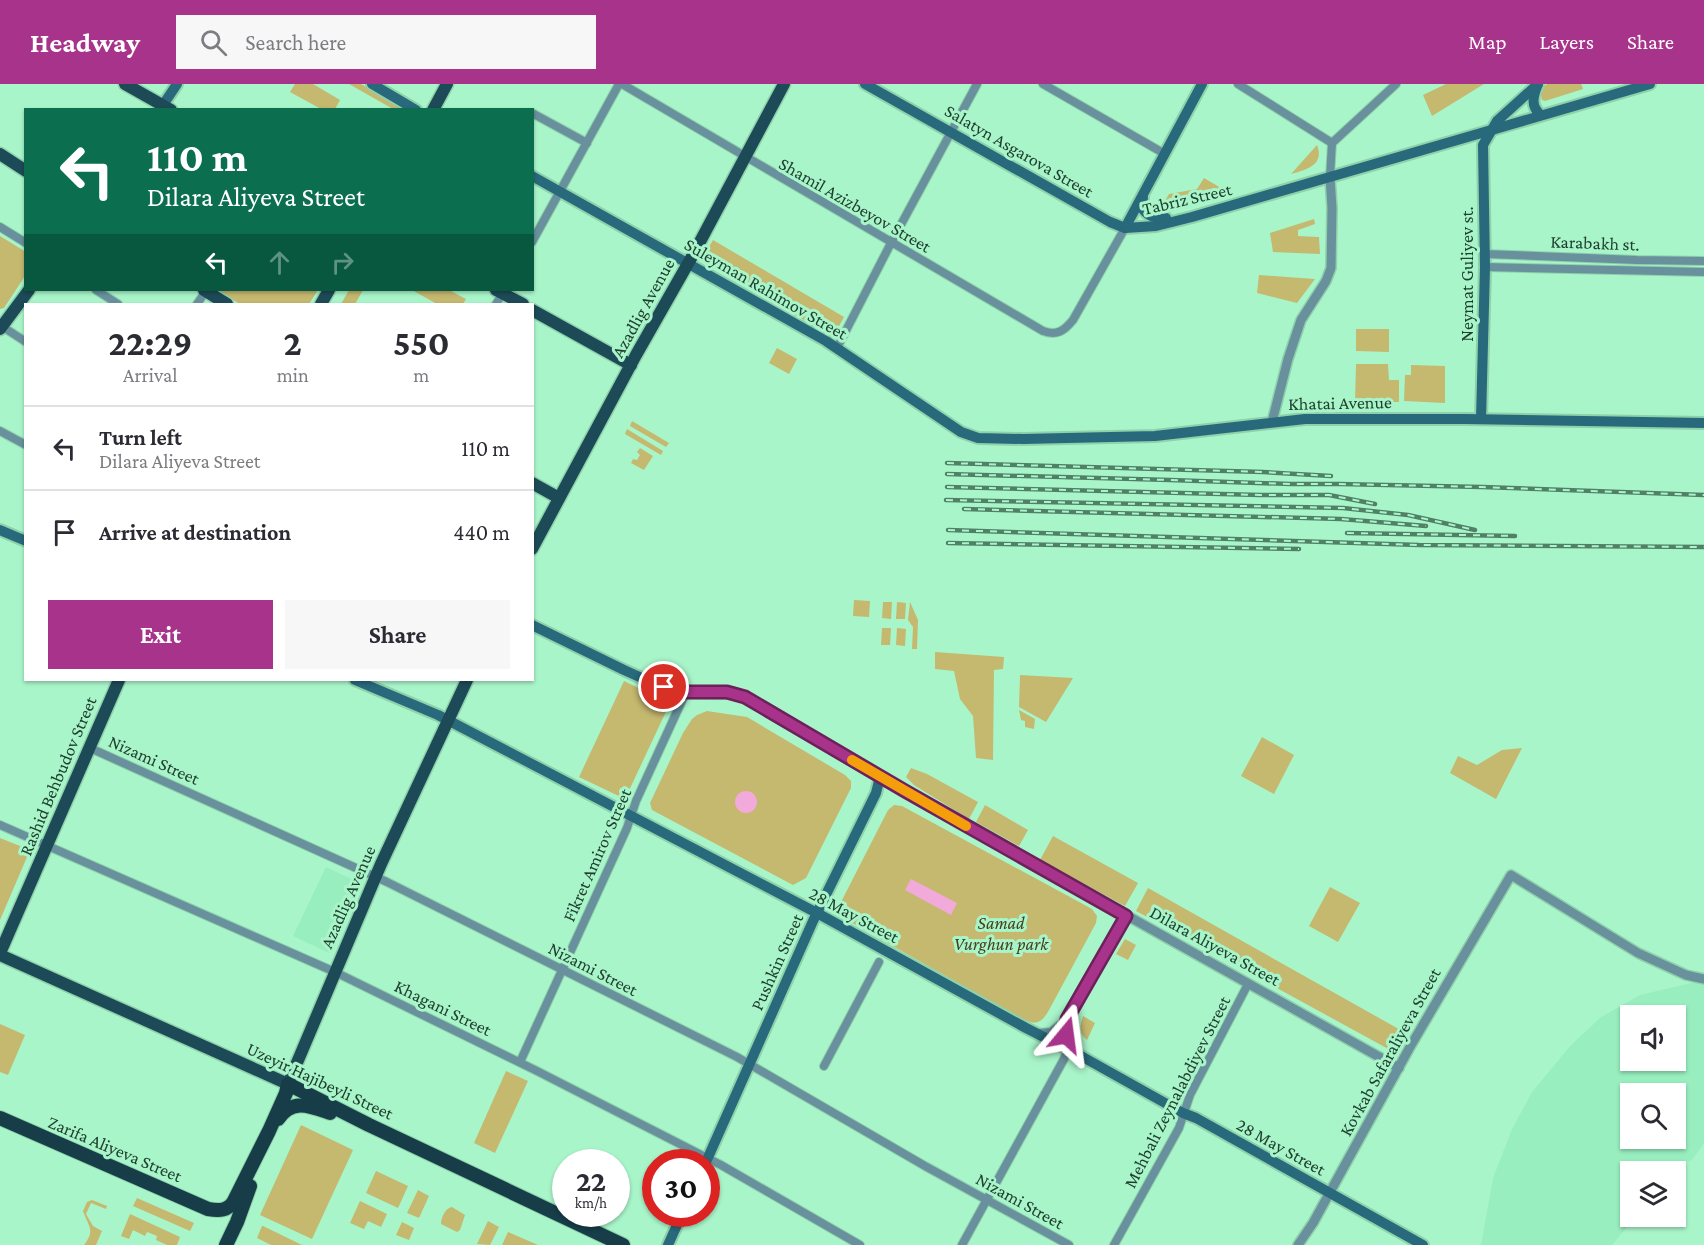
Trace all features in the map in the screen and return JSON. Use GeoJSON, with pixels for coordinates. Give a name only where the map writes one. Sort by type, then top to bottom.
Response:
{"type":"FeatureCollection","features":[{"type":"Feature","properties":{"kind":"highway","name":"Uzeyir Hajibeyli Street"},"geometry":{"type":"LineString","coordinates":[[288,1084],[369,1125],[624,1245]]}},
{"type":"Feature","properties":{"kind":"highway","name":"Azadlig Avenue"},"geometry":{"type":"LineString","coordinates":[[222,1209],[234,1201],[269,1131],[288,1084]]}},
{"type":"Feature","properties":{"kind":"highway"},"geometry":{"type":"LineString","coordinates":[[269,1131],[283,1112],[292,1107],[304,1105],[369,1125]]}},
{"type":"Feature","properties":{"kind":"highway","name":"Zarifa Aliyeva Street"},"geometry":{"type":"LineString","coordinates":[[0,1118],[208,1209],[222,1209]]}},
{"type":"Feature","properties":{"kind":"highway","name":"Azadlig Avenue"},"geometry":{"type":"LineString","coordinates":[[226,1245],[237,1222],[269,1131]]}},
{"type":"Feature","properties":{"kind":"main road"},"geometry":{"type":"LineString","coordinates":[[125,84],[165,108],[177,84]]}},
{"type":"Feature","properties":{"kind":"main road"},"geometry":{"type":"LineString","coordinates":[[372,84],[413,108]]}},
{"type":"Feature","properties":{"kind":"main road"},"geometry":{"type":"LineString","coordinates":[[434,108],[447,84]]}},
{"type":"Feature","properties":{"kind":"main road","name":"Azadlig Avenue"},"geometry":{"type":"LineString","coordinates":[[534,545],[784,84]]}},
{"type":"Feature","properties":{"kind":"main road","name":"Salatyn Asgarova Street"},"geometry":{"type":"LineString","coordinates":[[865,84],[1125,228]]}},
{"type":"Feature","properties":{"kind":"main road"},"geometry":{"type":"LineString","coordinates":[[1125,228],[1202,84]]}},
{"type":"Feature","properties":{"kind":"main road"},"geometry":{"type":"LineString","coordinates":[[1538,84],[1534,96],[1538,112]]}},
{"type":"Feature","properties":{"kind":"main road"},"geometry":{"type":"LineString","coordinates":[[1493,126],[1538,84]]}},
{"type":"Feature","properties":{"kind":"main road","name":"Tabriz Street"},"geometry":{"type":"LineString","coordinates":[[1125,228],[1235,200],[1493,126],[1623,84]]}},
{"type":"Feature","properties":{"kind":"main road","name":"Tabriz Street"},"geometry":{"type":"LineString","coordinates":[[1538,112],[1650,84]]}},
{"type":"Feature","properties":{"kind":"main road","name":"Tabriz Street"},"geometry":{"type":"LineString","coordinates":[[1125,228],[1156,226],[1192,217],[1330,173],[1467,136],[1493,126]]}},
{"type":"Feature","properties":{"kind":"main road","name":"Neymat Guliyev st."},"geometry":{"type":"LineString","coordinates":[[1481,419],[1485,267],[1483,145],[1493,126]]}},
{"type":"Feature","properties":{"kind":"main road"},"geometry":{"type":"LineString","coordinates":[[1467,136],[1479,138],[1483,145]]}},
{"type":"Feature","properties":{"kind":"main road"},"geometry":{"type":"LineString","coordinates":[[0,154],[24,170]]}},
{"type":"Feature","properties":{"kind":"main road","name":"Suleyman Rahimov Street"},"geometry":{"type":"LineString","coordinates":[[534,177],[837,348],[961,432],[978,438]]}},
{"type":"Feature","properties":{"kind":"main road"},"geometry":{"type":"LineString","coordinates":[[1146,188],[1141,201],[1144,211],[1154,218],[1166,218]]}},
{"type":"Feature","properties":{"kind":"main road"},"geometry":{"type":"LineString","coordinates":[[1,327],[28,291]]}},
{"type":"Feature","properties":{"kind":"main road"},"geometry":{"type":"LineString","coordinates":[[207,291],[225,303]]}},
{"type":"Feature","properties":{"kind":"main road"},"geometry":{"type":"LineString","coordinates":[[501,291],[521,303]]}},
{"type":"Feature","properties":{"kind":"main road"},"geometry":{"type":"LineString","coordinates":[[534,311],[631,365]]}},
{"type":"Feature","properties":{"kind":"main road","name":"Khatai Avenue"},"geometry":{"type":"LineString","coordinates":[[978,438],[1155,436],[1305,419],[1704,423]]}},
{"type":"Feature","properties":{"kind":"main road"},"geometry":{"type":"LineString","coordinates":[[534,484],[559,498]]}},
{"type":"Feature","properties":{"kind":"main road"},"geometry":{"type":"LineString","coordinates":[[0,530],[24,540]]}},
{"type":"Feature","properties":{"kind":"main road","name":"Dilara Aliyeva Street"},"geometry":{"type":"LineString","coordinates":[[534,626],[655,684],[686,692],[727,692],[745,697],[880,777]]}},
{"type":"Feature","properties":{"kind":"main road","name":"Rashid Behbudov Street"},"geometry":{"type":"LineString","coordinates":[[0,954],[119,681]]}},
{"type":"Feature","properties":{"kind":"main road","name":"28 May Street"},"geometry":{"type":"LineString","coordinates":[[357,681],[448,721],[817,913],[1035,1033],[1196,1118],[1424,1245]]}},
{"type":"Feature","properties":{"kind":"main road","name":"Azadlig Avenue"},"geometry":{"type":"LineString","coordinates":[[288,1084],[376,877],[466,681]]}},
{"type":"Feature","properties":{"kind":"main road","name":"Pushkin Street"},"geometry":{"type":"LineString","coordinates":[[712,1149],[817,913],[876,794],[880,777]]}},
{"type":"Feature","properties":{"kind":"main road","name":"Uzeyir Hajibeyli Street"},"geometry":{"type":"LineString","coordinates":[[0,954],[288,1084]]}},
{"type":"Feature","properties":{"kind":"main road"},"geometry":{"type":"LineString","coordinates":[[668,1245],[676,1227]]}},
{"type":"Feature","properties":{"kind":"street"},"geometry":{"type":"LineString","coordinates":[[534,238],[620,84]]}},
{"type":"Feature","properties":{"kind":"street","name":"Shamil Azizbeyov Street"},"geometry":{"type":"LineString","coordinates":[[620,84],[1050,334],[1061,332],[1073,320],[1125,228]]}},
{"type":"Feature","properties":{"kind":"street"},"geometry":{"type":"LineString","coordinates":[[837,348],[976,84]]}},
{"type":"Feature","properties":{"kind":"street"},"geometry":{"type":"LineString","coordinates":[[1043,84],[1165,154]]}},
{"type":"Feature","properties":{"kind":"street"},"geometry":{"type":"LineString","coordinates":[[1238,84],[1332,142]]}},
{"type":"Feature","properties":{"kind":"street"},"geometry":{"type":"LineString","coordinates":[[1272,422],[1300,321],[1326,281],[1331,268],[1332,142],[1396,84]]}},
{"type":"Feature","properties":{"kind":"street"},"geometry":{"type":"LineString","coordinates":[[534,114],[587,143]]}},
{"type":"Feature","properties":{"kind":"street"},"geometry":{"type":"LineString","coordinates":[[0,226],[24,242]]}},
{"type":"Feature","properties":{"kind":"street","name":"Karabakh st."},"geometry":{"type":"LineString","coordinates":[[1485,254],[1704,261]]}},
{"type":"Feature","properties":{"kind":"street","name":"Karabakh st."},"geometry":{"type":"LineString","coordinates":[[1485,267],[1704,272]]}},
{"type":"Feature","properties":{"kind":"street"},"geometry":{"type":"LineString","coordinates":[[98,291],[116,303]]}},
{"type":"Feature","properties":{"kind":"street"},"geometry":{"type":"LineString","coordinates":[[1,327],[24,341]]}},
{"type":"Feature","properties":{"kind":"street"},"geometry":{"type":"LineString","coordinates":[[0,431],[24,444]]}},
{"type":"Feature","properties":{"kind":"street","name":"Fikret Amirov Street"},"geometry":{"type":"LineString","coordinates":[[520,1062],[686,692]]}},
{"type":"Feature","properties":{"kind":"street","name":"Nizami Street"},"geometry":{"type":"LineString","coordinates":[[90,748],[376,877],[750,1065],[1069,1245]]}},
{"type":"Feature","properties":{"kind":"street","name":"Dilara Aliyeva Street"},"geometry":{"type":"LineString","coordinates":[[880,777],[1399,1068]]}},
{"type":"Feature","properties":{"kind":"street","name":"Khagani Street"},"geometry":{"type":"LineString","coordinates":[[0,825],[335,972],[520,1062],[686,1149]]}},
{"type":"Feature","properties":{"kind":"street","name":"Kovkab Safaraliyeva Street"},"geometry":{"type":"LineString","coordinates":[[1298,1245],[1313,1223],[1510,875],[1638,953],[1680,972],[1704,979]]}},
{"type":"Feature","properties":{"kind":"street"},"geometry":{"type":"LineString","coordinates":[[1035,1033],[1051,1032],[1067,1019],[1126,916]]}},
{"type":"Feature","properties":{"kind":"street"},"geometry":{"type":"LineString","coordinates":[[824,1066],[879,962]]}},
{"type":"Feature","properties":{"kind":"street","name":"Mehbali Zeynalabdiyev Street"},"geometry":{"type":"LineString","coordinates":[[1114,1245],[1174,1139],[1190,1095],[1248,984]]}},
{"type":"Feature","properties":{"kind":"street"},"geometry":{"type":"LineString","coordinates":[[962,1245],[1064,1059],[1068,1049],[1067,1019]]}},
{"type":"Feature","properties":{"kind":"street","name":"Khagani Street"},"geometry":{"type":"LineString","coordinates":[[720,1167],[860,1245]]}},
{"type":"Feature","properties":{"kind":"shaded area"},"geometry":{"type":"Polygon","coordinates":[[[742,791],[750,791],[757,798],[757,806],[750,813],[742,813],[735,806],[735,798],[742,791]]]}},
{"type":"Feature","properties":{"kind":"shaded area"},"geometry":{"type":"Polygon","coordinates":[[[326,867],[360,883],[329,953],[293,936],[326,867]]]}},
{"type":"Feature","properties":{"kind":"shaded area"},"geometry":{"type":"Polygon","coordinates":[[[911,879],[957,903],[951,915],[905,890],[911,879]]]}},
{"type":"Feature","properties":{"kind":"shaded area"},"geometry":{"type":"Polygon","coordinates":[[[1704,980],[1704,1143],[1692,1160],[1686,1163],[1620,1161],[1620,1227],[1627,1227],[1612,1245],[1481,1245],[1493,1178],[1512,1129],[1532,1092],[1571,1045],[1601,1017],[1620,1006],[1620,1071],[1686,1071],[1686,1005],[1622,1005],[1640,995],[1704,980]]]}},
{"type":"Feature","properties":{"kind":"green space"},"geometry":{"type":"Polygon","coordinates":[[[295,84],[313,84],[340,100],[336,108],[319,108],[290,92],[295,84]]]}},
{"type":"Feature","properties":{"kind":"green space"},"geometry":{"type":"Polygon","coordinates":[[[349,84],[361,84],[402,108],[391,108],[349,84]]]}},
{"type":"Feature","properties":{"kind":"green space"},"geometry":{"type":"Polygon","coordinates":[[[1446,84],[1484,84],[1432,116],[1423,95],[1446,84]]]}},
{"type":"Feature","properties":{"kind":"green space"},"geometry":{"type":"Polygon","coordinates":[[[1547,84],[1581,84],[1583,89],[1545,101],[1542,100],[1541,93],[1547,84]]]}},
{"type":"Feature","properties":{"kind":"green space"},"geometry":{"type":"Polygon","coordinates":[[[1317,145],[1319,152],[1313,166],[1291,174],[1317,145]]]}},
{"type":"Feature","properties":{"kind":"green space"},"geometry":{"type":"Polygon","coordinates":[[[1204,178],[1231,194],[1160,215],[1148,208],[1152,201],[1162,206],[1169,194],[1197,189],[1204,178]]]}},
{"type":"Feature","properties":{"kind":"green space"},"geometry":{"type":"Polygon","coordinates":[[[1314,219],[1315,224],[1298,230],[1298,236],[1319,237],[1320,254],[1273,252],[1270,233],[1314,219]]]}},
{"type":"Feature","properties":{"kind":"green space"},"geometry":{"type":"Polygon","coordinates":[[[0,236],[24,251],[24,278],[4,308],[0,309],[0,236]]]}},
{"type":"Feature","properties":{"kind":"green space"},"geometry":{"type":"Polygon","coordinates":[[[713,240],[844,317],[833,337],[701,260],[713,240]]]}},
{"type":"Feature","properties":{"kind":"green space"},"geometry":{"type":"Polygon","coordinates":[[[1259,275],[1315,279],[1297,303],[1257,293],[1259,275]]]}},
{"type":"Feature","properties":{"kind":"green space"},"geometry":{"type":"Polygon","coordinates":[[[219,291],[317,291],[310,303],[238,303],[219,291]]]}},
{"type":"Feature","properties":{"kind":"green space"},"geometry":{"type":"Polygon","coordinates":[[[348,291],[362,291],[356,303],[342,303],[348,291]]]}},
{"type":"Feature","properties":{"kind":"green space"},"geometry":{"type":"Polygon","coordinates":[[[414,291],[451,291],[466,299],[464,303],[435,303],[414,291]]]}},
{"type":"Feature","properties":{"kind":"green space"},"geometry":{"type":"Polygon","coordinates":[[[1356,329],[1389,329],[1389,352],[1356,351],[1356,329]]]}},
{"type":"Feature","properties":{"kind":"green space"},"geometry":{"type":"Polygon","coordinates":[[[777,348],[797,359],[789,374],[769,363],[777,348]]]}},
{"type":"Feature","properties":{"kind":"green space"},"geometry":{"type":"Polygon","coordinates":[[[1356,364],[1388,364],[1389,380],[1399,380],[1399,402],[1355,402],[1356,364]]]}},
{"type":"Feature","properties":{"kind":"green space"},"geometry":{"type":"Polygon","coordinates":[[[1411,365],[1445,366],[1445,403],[1404,401],[1405,375],[1411,375],[1411,365]]]}},
{"type":"Feature","properties":{"kind":"green space"},"geometry":{"type":"Polygon","coordinates":[[[632,421],[669,443],[666,447],[630,426],[632,421]]]}},
{"type":"Feature","properties":{"kind":"green space"},"geometry":{"type":"Polygon","coordinates":[[[627,429],[663,451],[661,455],[625,434],[627,429]]]}},
{"type":"Feature","properties":{"kind":"green space"},"geometry":{"type":"Polygon","coordinates":[[[640,448],[653,456],[644,470],[631,463],[640,455],[637,452],[640,448]]]}},
{"type":"Feature","properties":{"kind":"green space"},"geometry":{"type":"Polygon","coordinates":[[[854,600],[870,601],[869,617],[853,616],[854,600]]]}},
{"type":"Feature","properties":{"kind":"green space"},"geometry":{"type":"Polygon","coordinates":[[[883,602],[892,602],[891,619],[882,618],[883,602]]]}},
{"type":"Feature","properties":{"kind":"green space"},"geometry":{"type":"Polygon","coordinates":[[[897,602],[906,603],[905,619],[896,619],[897,602]]]}},
{"type":"Feature","properties":{"kind":"green space"},"geometry":{"type":"Polygon","coordinates":[[[910,602],[918,620],[917,649],[912,649],[913,627],[908,620],[910,602]]]}},
{"type":"Feature","properties":{"kind":"green space"},"geometry":{"type":"Polygon","coordinates":[[[882,628],[891,628],[890,645],[881,645],[882,628]]]}},
{"type":"Feature","properties":{"kind":"green space"},"geometry":{"type":"Polygon","coordinates":[[[897,628],[906,629],[905,646],[896,645],[897,628]]]}},
{"type":"Feature","properties":{"kind":"green space"},"geometry":{"type":"Polygon","coordinates":[[[935,652],[1004,657],[1003,669],[994,670],[993,760],[976,758],[973,716],[960,699],[954,671],[935,669],[935,652]]]}},
{"type":"Feature","properties":{"kind":"green space"},"geometry":{"type":"Polygon","coordinates":[[[1020,675],[1073,678],[1046,722],[1019,707],[1020,675]]]}},
{"type":"Feature","properties":{"kind":"green space"},"geometry":{"type":"Polygon","coordinates":[[[624,681],[670,703],[625,799],[579,777],[624,681]]]}},
{"type":"Feature","properties":{"kind":"green space"},"geometry":{"type":"Polygon","coordinates":[[[1019,710],[1035,719],[1034,729],[1025,727],[1025,721],[1021,720],[1019,710]]]}},
{"type":"Feature","properties":{"kind":"green space"},"geometry":{"type":"Polygon","coordinates":[[[707,711],[747,717],[845,775],[851,781],[851,788],[806,878],[793,885],[652,810],[650,803],[683,733],[692,719],[707,711]]]}},
{"type":"Feature","properties":{"kind":"green space"},"geometry":{"type":"Polygon","coordinates":[[[1262,737],[1294,755],[1274,794],[1241,776],[1262,737]]]}},
{"type":"Feature","properties":{"kind":"green space"},"geometry":{"type":"Polygon","coordinates":[[[1522,748],[1496,799],[1450,773],[1458,756],[1477,765],[1502,750],[1522,748]]]}},
{"type":"Feature","properties":{"kind":"green space"},"geometry":{"type":"Polygon","coordinates":[[[911,768],[927,774],[978,802],[969,819],[914,785],[906,777],[911,768]]]}},
{"type":"Feature","properties":{"kind":"green space","name":"Samad Vurghun park"},"geometry":{"type":"Polygon","coordinates":[[[894,805],[902,806],[1092,909],[1097,916],[1096,923],[1049,1010],[1041,1020],[1033,1023],[1024,1020],[845,919],[841,914],[840,904],[888,810],[894,805]]]}},
{"type":"Feature","properties":{"kind":"green space"},"geometry":{"type":"Polygon","coordinates":[[[985,805],[1028,830],[1019,846],[976,822],[985,805]]]}},
{"type":"Feature","properties":{"kind":"green space"},"geometry":{"type":"Polygon","coordinates":[[[1053,836],[1138,883],[1125,906],[1040,860],[1053,836]]]}},
{"type":"Feature","properties":{"kind":"green space"},"geometry":{"type":"Polygon","coordinates":[[[0,838],[30,850],[0,920],[0,838]]]}},
{"type":"Feature","properties":{"kind":"green space"},"geometry":{"type":"Polygon","coordinates":[[[1330,887],[1360,903],[1338,942],[1309,926],[1330,887]]]}},
{"type":"Feature","properties":{"kind":"green space"},"geometry":{"type":"Polygon","coordinates":[[[1148,888],[1404,1032],[1392,1051],[1136,911],[1148,888]]]}},
{"type":"Feature","properties":{"kind":"green space"},"geometry":{"type":"Polygon","coordinates":[[[1125,939],[1136,945],[1128,960],[1116,954],[1125,939]]]}},
{"type":"Feature","properties":{"kind":"green space"},"geometry":{"type":"Polygon","coordinates":[[[1083,1016],[1095,1023],[1087,1040],[1080,1029],[1083,1016]]]}},
{"type":"Feature","properties":{"kind":"green space"},"geometry":{"type":"Polygon","coordinates":[[[0,1024],[25,1035],[8,1075],[0,1072],[0,1024]]]}},
{"type":"Feature","properties":{"kind":"green space"},"geometry":{"type":"Polygon","coordinates":[[[506,1071],[528,1081],[495,1153],[474,1143],[506,1071]]]}},
{"type":"Feature","properties":{"kind":"green space"},"geometry":{"type":"Polygon","coordinates":[[[301,1125],[353,1150],[312,1239],[260,1215],[301,1125]]]}},
{"type":"Feature","properties":{"kind":"green space"},"geometry":{"type":"Polygon","coordinates":[[[376,1171],[408,1186],[398,1208],[366,1193],[376,1171]]]}},
{"type":"Feature","properties":{"kind":"green space"},"geometry":{"type":"Polygon","coordinates":[[[418,1190],[429,1196],[419,1218],[407,1213],[418,1190]]]}},
{"type":"Feature","properties":{"kind":"green space"},"geometry":{"type":"Polygon","coordinates":[[[137,1198],[194,1223],[190,1231],[133,1206],[137,1198]]]}},
{"type":"Feature","properties":{"kind":"green space"},"geometry":{"type":"Polygon","coordinates":[[[92,1200],[107,1206],[106,1209],[91,1203],[86,1214],[93,1226],[102,1231],[96,1245],[84,1245],[90,1232],[83,1211],[87,1202],[92,1200]]]}},
{"type":"Feature","properties":{"kind":"green space"},"geometry":{"type":"Polygon","coordinates":[[[360,1201],[387,1214],[381,1227],[368,1221],[364,1229],[350,1223],[360,1201]]]}},
{"type":"Feature","properties":{"kind":"green space"},"geometry":{"type":"Polygon","coordinates":[[[452,1207],[465,1215],[460,1230],[457,1232],[441,1224],[447,1209],[452,1207]]]}},
{"type":"Feature","properties":{"kind":"green space"},"geometry":{"type":"Polygon","coordinates":[[[130,1214],[180,1237],[177,1245],[167,1245],[156,1240],[157,1236],[147,1232],[145,1236],[133,1230],[129,1239],[121,1236],[130,1214]]]}},
{"type":"Feature","properties":{"kind":"green space"},"geometry":{"type":"Polygon","coordinates":[[[488,1221],[499,1227],[490,1245],[477,1244],[488,1221]]]}},
{"type":"Feature","properties":{"kind":"green space"},"geometry":{"type":"Polygon","coordinates":[[[402,1222],[414,1228],[409,1240],[396,1235],[402,1222]]]}},
{"type":"Feature","properties":{"kind":"green space"},"geometry":{"type":"Polygon","coordinates":[[[262,1226],[302,1245],[271,1245],[257,1238],[262,1226]]]}},
{"type":"Feature","properties":{"kind":"green space"},"geometry":{"type":"Polygon","coordinates":[[[508,1232],[538,1245],[502,1245],[508,1232]]]}},
{"type":"Feature","properties":{"kind":"railway"},"geometry":{"type":"LineString","coordinates":[[947,463],[1331,476]]}},
{"type":"Feature","properties":{"kind":"railway"},"geometry":{"type":"LineString","coordinates":[[947,474],[1482,487],[1704,495]]}},
{"type":"Feature","properties":{"kind":"railway"},"geometry":{"type":"LineString","coordinates":[[947,487],[1329,495],[1375,504]]}},
{"type":"Feature","properties":{"kind":"railway"},"geometry":{"type":"LineString","coordinates":[[946,500],[1343,508],[1408,515],[1475,530]]}},
{"type":"Feature","properties":{"kind":"railway"},"geometry":{"type":"LineString","coordinates":[[964,509],[1341,519],[1426,526]]}},
{"type":"Feature","properties":{"kind":"railway"},"geometry":{"type":"LineString","coordinates":[[948,530],[1419,545],[1704,547]]}},
{"type":"Feature","properties":{"kind":"railway"},"geometry":{"type":"LineString","coordinates":[[1347,533],[1515,536]]}},
{"type":"Feature","properties":{"kind":"railway"},"geometry":{"type":"LineString","coordinates":[[948,543],[1299,549]]}},
{"type":"Feature","properties":{"kind":"slow traffic"},"geometry":{"type":"LineString","coordinates":[[852,760],[966,826]]}},
{"type":"Feature","properties":{"kind":"route"},"geometry":{"type":"LineString","coordinates":[[664,687],[698,693],[727,692],[745,697],[1126,916],[1067,1019],[1066,1035]]}}]}
